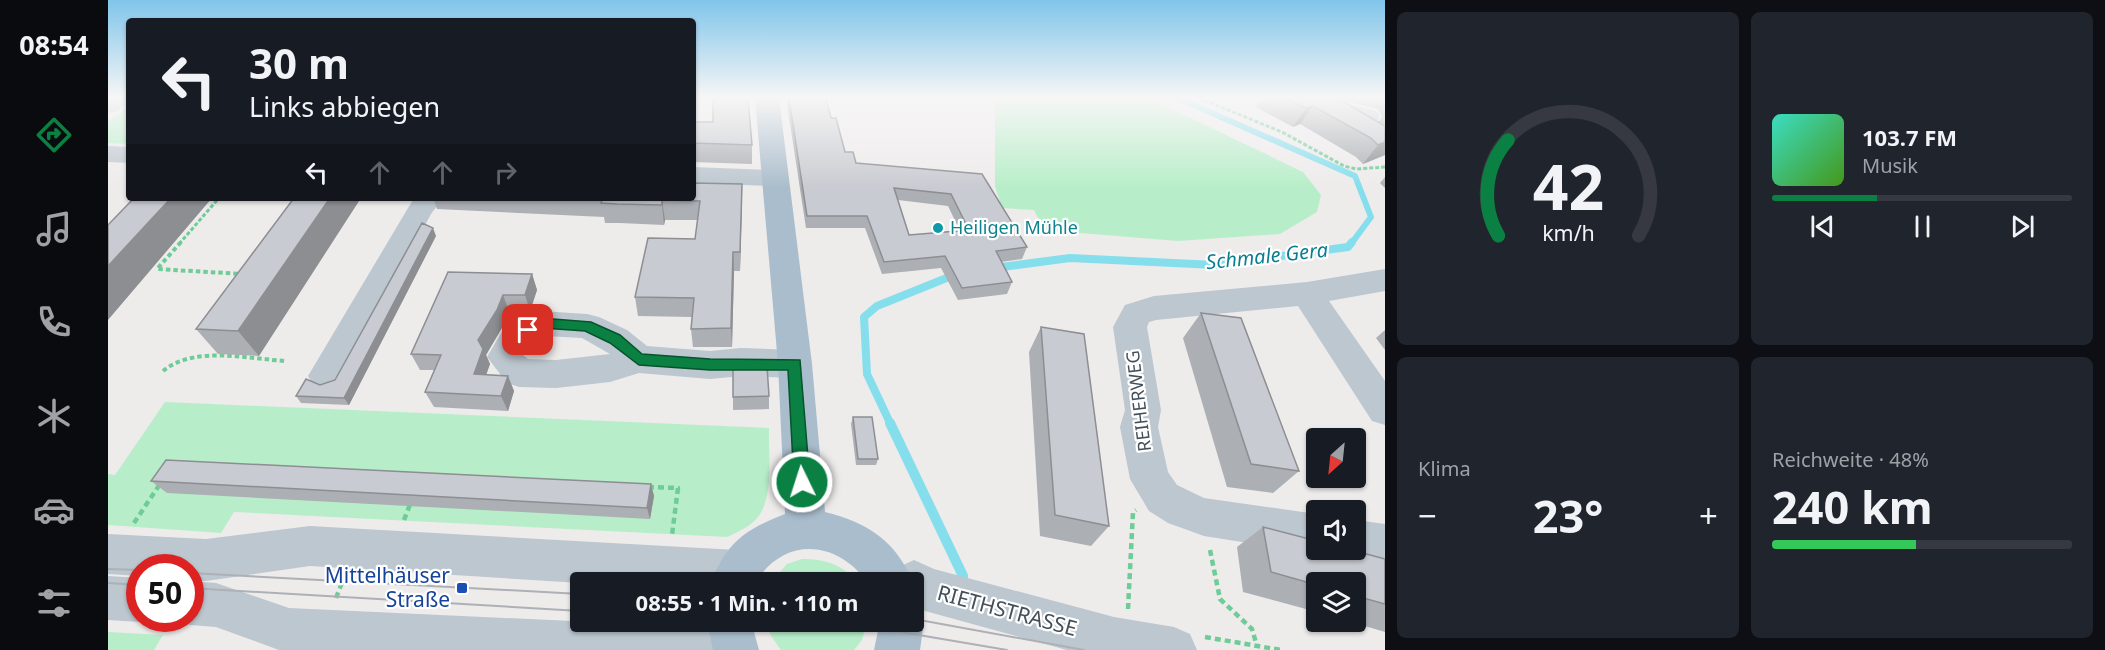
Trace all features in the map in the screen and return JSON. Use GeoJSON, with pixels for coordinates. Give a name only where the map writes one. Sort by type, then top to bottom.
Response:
{"type":"FeatureCollection","features":[{"type":"Feature","properties":{"kind":"main road"},"geometry":{"type":"LineString","coordinates":[[770,128],[795,364],[803,499],[809,528]]}},
{"type":"Feature","properties":{"kind":"main road"},"geometry":{"type":"LineString","coordinates":[[738,572],[750,553],[767,540],[787,531],[809,528],[835,533],[851,540],[887,572]]}},
{"type":"Feature","properties":{"kind":"main road"},"geometry":{"type":"LineString","coordinates":[[732,632],[736,650]]}},
{"type":"Feature","properties":{"kind":"main road"},"geometry":{"type":"LineString","coordinates":[[897,650],[899,632]]}},
{"type":"Feature","properties":{"kind":"street"},"geometry":{"type":"LineString","coordinates":[[108,154],[126,155]]}},
{"type":"Feature","properties":{"kind":"street"},"geometry":{"type":"LineString","coordinates":[[696,176],[774,178]]}},
{"type":"Feature","properties":{"kind":"street"},"geometry":{"type":"LineString","coordinates":[[326,376],[427,201]]}},
{"type":"Feature","properties":{"kind":"street","name":"REIHERWEG"},"geometry":{"type":"LineString","coordinates":[[1163,498],[1150,479],[1139,427],[1143,410],[1130,327],[1137,314],[1154,308],[1307,294],[1385,280]]}},
{"type":"Feature","properties":{"kind":"street"},"geometry":{"type":"LineString","coordinates":[[1307,294],[1385,410]]}},
{"type":"Feature","properties":{"kind":"street"},"geometry":{"type":"LineString","coordinates":[[639,359],[710,365],[795,364]]}},
{"type":"Feature","properties":{"kind":"street"},"geometry":{"type":"LineString","coordinates":[[1163,498],[1182,510],[1204,517],[1306,532]]}},
{"type":"Feature","properties":{"kind":"street"},"geometry":{"type":"LineString","coordinates":[[120,539],[206,560],[310,546],[667,572]]}},
{"type":"Feature","properties":{"kind":"street"},"geometry":{"type":"LineString","coordinates":[[1366,541],[1385,544]]}},
{"type":"Feature","properties":{"kind":"street","name":"RIETHSTRASSE"},"geometry":{"type":"LineString","coordinates":[[924,592],[1157,647]]}},
{"type":"Feature","properties":{"kind":"street"},"geometry":{"type":"LineString","coordinates":[[108,598],[126,599]]}},
{"type":"Feature","properties":{"kind":"street"},"geometry":{"type":"LineString","coordinates":[[204,604],[216,605],[289,630],[701,650]]}},
{"type":"Feature","properties":{"kind":"path"},"geometry":{"type":"LineString","coordinates":[[1273,128],[1344,166],[1356,169],[1385,167]]}},
{"type":"Feature","properties":{"kind":"path"},"geometry":{"type":"LineString","coordinates":[[216,201],[157,268],[246,274]]}},
{"type":"Feature","properties":{"kind":"path"},"geometry":{"type":"LineString","coordinates":[[163,371],[168,364],[198,357],[286,362]]}},
{"type":"Feature","properties":{"kind":"path"},"geometry":{"type":"LineString","coordinates":[[120,539],[162,481]]}},
{"type":"Feature","properties":{"kind":"path"},"geometry":{"type":"LineString","coordinates":[[643,487],[678,488],[672,539]]}},
{"type":"Feature","properties":{"kind":"path"},"geometry":{"type":"LineString","coordinates":[[402,526],[414,496]]}},
{"type":"Feature","properties":{"kind":"path"},"geometry":{"type":"LineString","coordinates":[[1157,647],[1127,624],[1133,512],[1163,498]]}},
{"type":"Feature","properties":{"kind":"path"},"geometry":{"type":"LineString","coordinates":[[1204,517],[1220,599],[1252,630],[1257,646]]}},
{"type":"Feature","properties":{"kind":"path"},"geometry":{"type":"LineString","coordinates":[[321,632],[356,549]]}},
{"type":"Feature","properties":{"kind":"green space"},"geometry":{"type":"Polygon","coordinates":[[[108,128],[126,128],[126,144],[108,143],[108,128]]]}},
{"type":"Feature","properties":{"kind":"green space"},"geometry":{"type":"Polygon","coordinates":[[[995,128],[1212,128],[1303,172],[1321,195],[1317,212],[1280,234],[1178,241],[1044,230],[1034,210],[1002,208],[995,186],[995,128]]]}},
{"type":"Feature","properties":{"kind":"green space"},"geometry":{"type":"Polygon","coordinates":[[[165,402],[769,428],[768,492],[760,515],[740,531],[727,537],[234,512],[221,533],[108,525],[108,474],[115,475],[165,402]]]}},
{"type":"Feature","properties":{"kind":"green space"},"geometry":{"type":"Polygon","coordinates":[[[802,559],[818,560],[833,564],[846,572],[780,572],[787,564],[802,559]]]}},
{"type":"Feature","properties":{"kind":"green space"},"geometry":{"type":"Polygon","coordinates":[[[108,632],[163,635],[154,650],[108,650],[108,632]]]}},
{"type":"Feature","properties":{"kind":"green space"},"geometry":{"type":"Polygon","coordinates":[[[769,632],[864,632],[862,640],[854,650],[781,650],[769,632]]]}},
{"type":"Feature","properties":{"kind":"building"},"geometry":{"type":"Polygon","coordinates":[[[696,128],[751,128],[752,145],[696,143],[696,128]]]}},
{"type":"Feature","properties":{"kind":"building"},"geometry":{"type":"Polygon","coordinates":[[[794,128],[839,128],[845,152],[853,152],[856,163],[982,174],[1027,247],[996,251],[1012,282],[962,288],[945,256],[884,262],[867,216],[807,216],[794,128]],[[894,188],[909,235],[969,230],[951,194],[894,188]]]}},
{"type":"Feature","properties":{"kind":"building"},"geometry":{"type":"Polygon","coordinates":[[[1353,128],[1385,128],[1385,142],[1378,145],[1371,138],[1353,128]]]}},
{"type":"Feature","properties":{"kind":"building"},"geometry":{"type":"Polygon","coordinates":[[[696,183],[742,184],[740,252],[733,252],[731,328],[691,329],[694,298],[635,297],[648,238],[695,239],[700,201],[696,201],[696,183]]]}},
{"type":"Feature","properties":{"kind":"building"},"geometry":{"type":"Polygon","coordinates":[[[131,201],[168,201],[108,266],[108,225],[131,201]]]}},
{"type":"Feature","properties":{"kind":"building"},"geometry":{"type":"Polygon","coordinates":[[[292,201],[328,201],[238,331],[196,329],[292,201]]]}},
{"type":"Feature","properties":{"kind":"building"},"geometry":{"type":"Polygon","coordinates":[[[602,201],[662,201],[662,205],[617,204],[601,203],[602,201]]]}},
{"type":"Feature","properties":{"kind":"building"},"geometry":{"type":"Polygon","coordinates":[[[422,223],[433,228],[344,398],[296,396],[306,379],[320,385],[335,380],[422,223]]]}},
{"type":"Feature","properties":{"kind":"building"},"geometry":{"type":"Polygon","coordinates":[[[448,272],[532,274],[525,295],[503,295],[497,310],[478,340],[483,349],[474,374],[508,376],[501,396],[425,392],[441,355],[411,354],[448,272]]]}},
{"type":"Feature","properties":{"kind":"building"},"geometry":{"type":"Polygon","coordinates":[[[1201,313],[1241,318],[1299,471],[1251,464],[1201,313]]]}},
{"type":"Feature","properties":{"kind":"building"},"geometry":{"type":"Polygon","coordinates":[[[1041,327],[1084,334],[1109,526],[1055,515],[1041,327]]]}},
{"type":"Feature","properties":{"kind":"building"},"geometry":{"type":"Polygon","coordinates":[[[733,366],[767,366],[769,396],[733,397],[733,366]]]}},
{"type":"Feature","properties":{"kind":"building"},"geometry":{"type":"Polygon","coordinates":[[[853,417],[872,417],[878,459],[858,459],[853,417]]]}},
{"type":"Feature","properties":{"kind":"building"},"geometry":{"type":"Polygon","coordinates":[[[166,460],[651,484],[647,508],[151,481],[166,460]]]}},
{"type":"Feature","properties":{"kind":"building"},"geometry":{"type":"Polygon","coordinates":[[[1263,527],[1306,538],[1306,560],[1366,560],[1366,554],[1385,559],[1385,604],[1366,599],[1366,572],[1306,572],[1306,582],[1271,572],[1263,527]]]}},
{"type":"Feature","properties":{"kind":"waterway","name":"Schmale Gera"},"geometry":{"type":"LineString","coordinates":[[1247,128],[1355,176],[1371,217],[1351,244]]}},
{"type":"Feature","properties":{"kind":"waterway","name":"Schmale Gera"},"geometry":{"type":"LineString","coordinates":[[994,268],[1070,258],[1215,265],[1348,247],[1352,242]]}},
{"type":"Feature","properties":{"kind":"waterway","name":"Schmale Gera"},"geometry":{"type":"LineString","coordinates":[[891,425],[867,374],[864,317],[877,306],[954,275]]}},
{"type":"Feature","properties":{"kind":"waterway","name":"Schmale Gera"},"geometry":{"type":"LineString","coordinates":[[890,423],[963,576]]}},
{"type":"Feature","properties":{"kind":"tram line"},"geometry":{"type":"LineString","coordinates":[[108,569],[126,570]]}},
{"type":"Feature","properties":{"kind":"tram line"},"geometry":{"type":"LineString","coordinates":[[204,574],[570,593]]}},
{"type":"Feature","properties":{"kind":"tram line"},"geometry":{"type":"LineString","coordinates":[[108,583],[126,584]]}},
{"type":"Feature","properties":{"kind":"tram line"},"geometry":{"type":"LineString","coordinates":[[204,589],[570,610]]}},
{"type":"Feature","properties":{"kind":"tram line"},"geometry":{"type":"LineString","coordinates":[[924,621],[1084,650]]}},
{"type":"Feature","properties":{"kind":"tram line"},"geometry":{"type":"LineString","coordinates":[[901,632],[1007,650]]}},
{"type":"Feature","properties":{"kind":"place","name":"Heiligen Mühle"},"geometry":{"type":"Point","coordinates":[938,228]}},
{"type":"Feature","properties":{"kind":"place","name":"Mittelhäuser Straße"},"geometry":{"type":"Point","coordinates":[462,588]}},
{"type":"Feature","properties":{"kind":"route"},"geometry":{"type":"LineString","coordinates":[[528,330],[540,323],[587,326],[615,339],[639,359],[710,365],[795,364],[802,482]]}}]}
